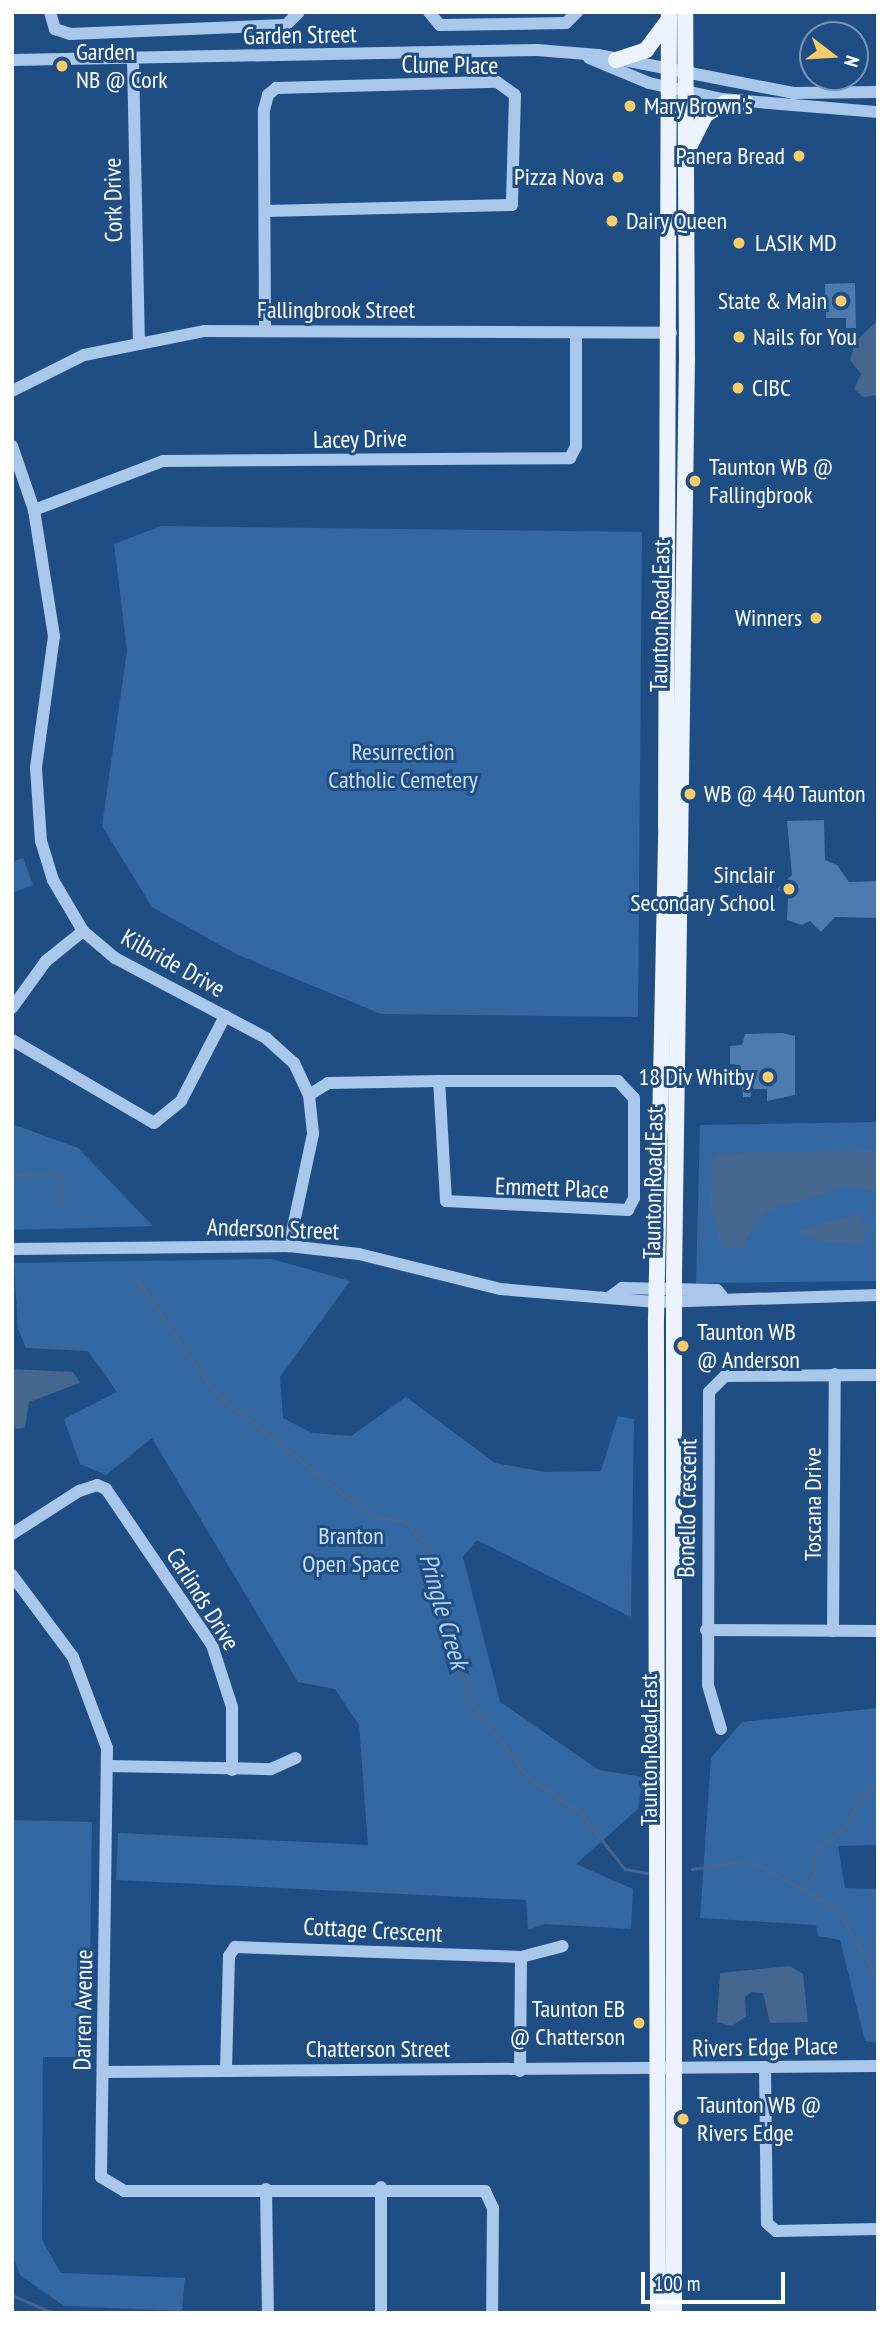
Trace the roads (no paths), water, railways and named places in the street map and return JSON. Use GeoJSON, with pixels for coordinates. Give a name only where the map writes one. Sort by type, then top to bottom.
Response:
{"type":"FeatureCollection","features":[{"type":"Feature","properties":{"kind":"main road","name":"Taunton Road East"},"geometry":{"type":"LineString","coordinates":[[674,2313],[662,2071],[655,1699],[656,1295],[676,81],[685,12]]}},
{"type":"Feature","properties":{"kind":"main road","name":"Taunton Road East"},"geometry":{"type":"LineString","coordinates":[[658,2313],[674,1616],[674,1296],[687,155],[669,16]]}},
{"type":"Feature","properties":{"kind":"main road"},"geometry":{"type":"LineString","coordinates":[[616,60],[646,50],[669,16]]}},
{"type":"Feature","properties":{"kind":"main road"},"geometry":{"type":"LineString","coordinates":[[687,155],[696,124],[705,116],[725,103],[746,103]]}},
{"type":"Feature","properties":{"kind":"main road"},"geometry":{"type":"LineString","coordinates":[[655,1617],[674,1616]]}},
{"type":"Feature","properties":{"kind":"main road"},"geometry":{"type":"LineString","coordinates":[[655,1699],[672,1698]]}},
{"type":"Feature","properties":{"kind":"street"},"geometry":{"type":"LineString","coordinates":[[50,12],[55,29],[71,34],[286,25],[299,12]]}},
{"type":"Feature","properties":{"kind":"street"},"geometry":{"type":"LineString","coordinates":[[429,12],[440,25],[566,23],[577,12]]}},
{"type":"Feature","properties":{"kind":"street","name":"Garden Street"},"geometry":{"type":"LineString","coordinates":[[12,60],[133,60],[537,50],[616,60],[746,103],[878,112]]}},
{"type":"Feature","properties":{"kind":"street","name":"Garden Street"},"geometry":{"type":"LineString","coordinates":[[589,58],[676,81],[793,93],[878,92]]}},
{"type":"Feature","properties":{"kind":"street","name":"Cork Drive"},"geometry":{"type":"LineString","coordinates":[[133,60],[139,340]]}},
{"type":"Feature","properties":{"kind":"street","name":"Clune Place"},"geometry":{"type":"LineString","coordinates":[[265,330],[264,110],[276,88],[497,82],[515,95],[512,205],[266,211]]}},
{"type":"Feature","properties":{"kind":"street","name":"Fallingbrook Street"},"geometry":{"type":"LineString","coordinates":[[12,391],[84,355],[139,340],[265,330],[671,334]]}},
{"type":"Feature","properties":{"kind":"street","name":"Lacey Drive"},"geometry":{"type":"LineString","coordinates":[[34,509],[163,461],[570,458],[576,446],[576,334]]}},
{"type":"Feature","properties":{"kind":"street","name":"Kilbride Drive"},"geometry":{"type":"LineString","coordinates":[[12,446],[34,509],[54,636],[36,804],[53,880],[83,931],[116,958],[266,1038],[294,1063],[309,1095],[313,1135],[308,1172],[289,1246]]}},
{"type":"Feature","properties":{"kind":"street"},"geometry":{"type":"LineString","coordinates":[[12,1008],[46,961],[83,931]]}},
{"type":"Feature","properties":{"kind":"street"},"geometry":{"type":"LineString","coordinates":[[12,1040],[155,1122],[181,1101],[225,1016]]}},
{"type":"Feature","properties":{"kind":"street","name":"Emmett Place"},"geometry":{"type":"LineString","coordinates":[[309,1095],[328,1083],[439,1081],[618,1081],[628,1087],[634,1098],[634,1185],[628,1210],[446,1201],[439,1081]]}},
{"type":"Feature","properties":{"kind":"street","name":"Anderson Street"},"geometry":{"type":"LineString","coordinates":[[12,1249],[289,1246],[359,1254],[500,1289],[611,1296],[622,1288],[674,1296],[717,1290],[722,1296],[878,1295]]}},
{"type":"Feature","properties":{"kind":"street"},"geometry":{"type":"LineString","coordinates":[[835,1374],[878,1375]]}},
{"type":"Feature","properties":{"kind":"street","name":"Bonello Crescent"},"geometry":{"type":"LineString","coordinates":[[721,1729],[708,1685],[706,1630],[709,1392],[726,1376],[835,1374]]}},
{"type":"Feature","properties":{"kind":"street","name":"Toscana Drive"},"geometry":{"type":"LineString","coordinates":[[833,1631],[835,1374]]}},
{"type":"Feature","properties":{"kind":"street","name":"Carlinds Drive"},"geometry":{"type":"LineString","coordinates":[[12,1534],[79,1491],[97,1485],[106,1489],[212,1646],[232,1707],[232,1770]]}},
{"type":"Feature","properties":{"kind":"street","name":"Darren Avenue"},"geometry":{"type":"LineString","coordinates":[[12,1575],[79,1669],[98,1713],[108,1766],[103,2072],[97,2157],[101,2177],[110,2187],[267,2189]]}},
{"type":"Feature","properties":{"kind":"street"},"geometry":{"type":"LineString","coordinates":[[706,1630],[878,1631]]}},
{"type":"Feature","properties":{"kind":"street"},"geometry":{"type":"LineString","coordinates":[[108,1766],[271,1769],[296,1758]]}},
{"type":"Feature","properties":{"kind":"street"},"geometry":{"type":"LineString","coordinates":[[520,2071],[521,1957],[563,1946]]}},
{"type":"Feature","properties":{"kind":"street","name":"Cottage Crescent"},"geometry":{"type":"LineString","coordinates":[[226,2070],[229,1956],[235,1947],[521,1957]]}},
{"type":"Feature","properties":{"kind":"street","name":"Rivers Edge Place"},"geometry":{"type":"LineString","coordinates":[[662,2071],[878,2066]]}},
{"type":"Feature","properties":{"kind":"street"},"geometry":{"type":"LineString","coordinates":[[765,2068],[767,2223],[776,2231],[878,2229]]}},
{"type":"Feature","properties":{"kind":"street","name":"Chatterson Street"},"geometry":{"type":"LineString","coordinates":[[103,2072],[662,2071]]}},
{"type":"Feature","properties":{"kind":"street"},"geometry":{"type":"LineString","coordinates":[[380,2187],[381,2313]]}},
{"type":"Feature","properties":{"kind":"street"},"geometry":{"type":"LineString","coordinates":[[268,2313],[267,2189],[380,2187],[485,2191],[493,2208],[492,2313]]}},
{"type":"Feature","properties":{"kind":"waterway","name":"Pringle Creek"},"geometry":{"type":"LineString","coordinates":[[12,1175],[56,1172],[61,1178],[59,1205]]}},
{"type":"Feature","properties":{"kind":"waterway","name":"Pringle Creek"},"geometry":{"type":"LineString","coordinates":[[136,1278],[214,1392],[372,1517],[404,1521],[425,1543],[471,1703],[529,1778],[580,1812],[625,1869],[647,1873]]}},
{"type":"Feature","properties":{"kind":"waterway","name":"Pringle Creek"},"geometry":{"type":"LineString","coordinates":[[804,1891],[814,1875],[813,1851],[844,1829],[860,1797],[878,1782]]}},
{"type":"Feature","properties":{"kind":"waterway","name":"Pringle Creek"},"geometry":{"type":"LineString","coordinates":[[692,1869],[749,1860],[836,1908],[878,1977]]}},
{"type":"Feature","properties":{"kind":"waterway"},"geometry":{"type":"LineString","coordinates":[[12,2295],[53,2313]]}},
{"type":"Feature","properties":{"kind":"place","name":"Garden NB @ Cork"},"geometry":{"type":"Point","coordinates":[62,66]}},
{"type":"Feature","properties":{"kind":"place","name":"Mary Brown's"},"geometry":{"type":"Point","coordinates":[630,106]}},
{"type":"Feature","properties":{"kind":"place","name":"Panera Bread"},"geometry":{"type":"Point","coordinates":[799,156]}},
{"type":"Feature","properties":{"kind":"place","name":"Pizza Nova"},"geometry":{"type":"Point","coordinates":[618,177]}},
{"type":"Feature","properties":{"kind":"place","name":"Dairy Queen"},"geometry":{"type":"Point","coordinates":[612,221]}},
{"type":"Feature","properties":{"kind":"place","name":"LASIK MD"},"geometry":{"type":"Point","coordinates":[739,243]}},
{"type":"Feature","properties":{"kind":"place","name":"State & Main"},"geometry":{"type":"Point","coordinates":[841,301]}},
{"type":"Feature","properties":{"kind":"place","name":"Nails for You"},"geometry":{"type":"Point","coordinates":[739,337]}},
{"type":"Feature","properties":{"kind":"place","name":"CIBC"},"geometry":{"type":"Point","coordinates":[738,388]}},
{"type":"Feature","properties":{"kind":"place","name":"Taunton WB @ Fallingbrook"},"geometry":{"type":"Point","coordinates":[695,481]}},
{"type":"Feature","properties":{"kind":"place","name":"Winners"},"geometry":{"type":"Point","coordinates":[816,618]}},
{"type":"Feature","properties":{"kind":"place","name":"WB @ 440 Taunton"},"geometry":{"type":"Point","coordinates":[690,794]}},
{"type":"Feature","properties":{"kind":"place","name":"Sinclair Secondary School"},"geometry":{"type":"Point","coordinates":[789,889]}},
{"type":"Feature","properties":{"kind":"place","name":"18 Div Whitby"},"geometry":{"type":"Point","coordinates":[768,1077]}},
{"type":"Feature","properties":{"kind":"place","name":"Taunton WB @ Anderson"},"geometry":{"type":"Point","coordinates":[683,1346]}},
{"type":"Feature","properties":{"kind":"place","name":"Taunton EB @ Chatterson"},"geometry":{"type":"Point","coordinates":[639,2023]}},
{"type":"Feature","properties":{"kind":"place","name":"Taunton WB @ Rivers Edge"},"geometry":{"type":"Point","coordinates":[683,2119]}},
{"type":"Feature","properties":{"kind":"park label","name":"Resurrection Catholic Cemetery"},"geometry":{"type":"Point","coordinates":[403,766]}},
{"type":"Feature","properties":{"kind":"park label","name":"Branton Open Space"},"geometry":{"type":"Point","coordinates":[351,1550]}}]}
